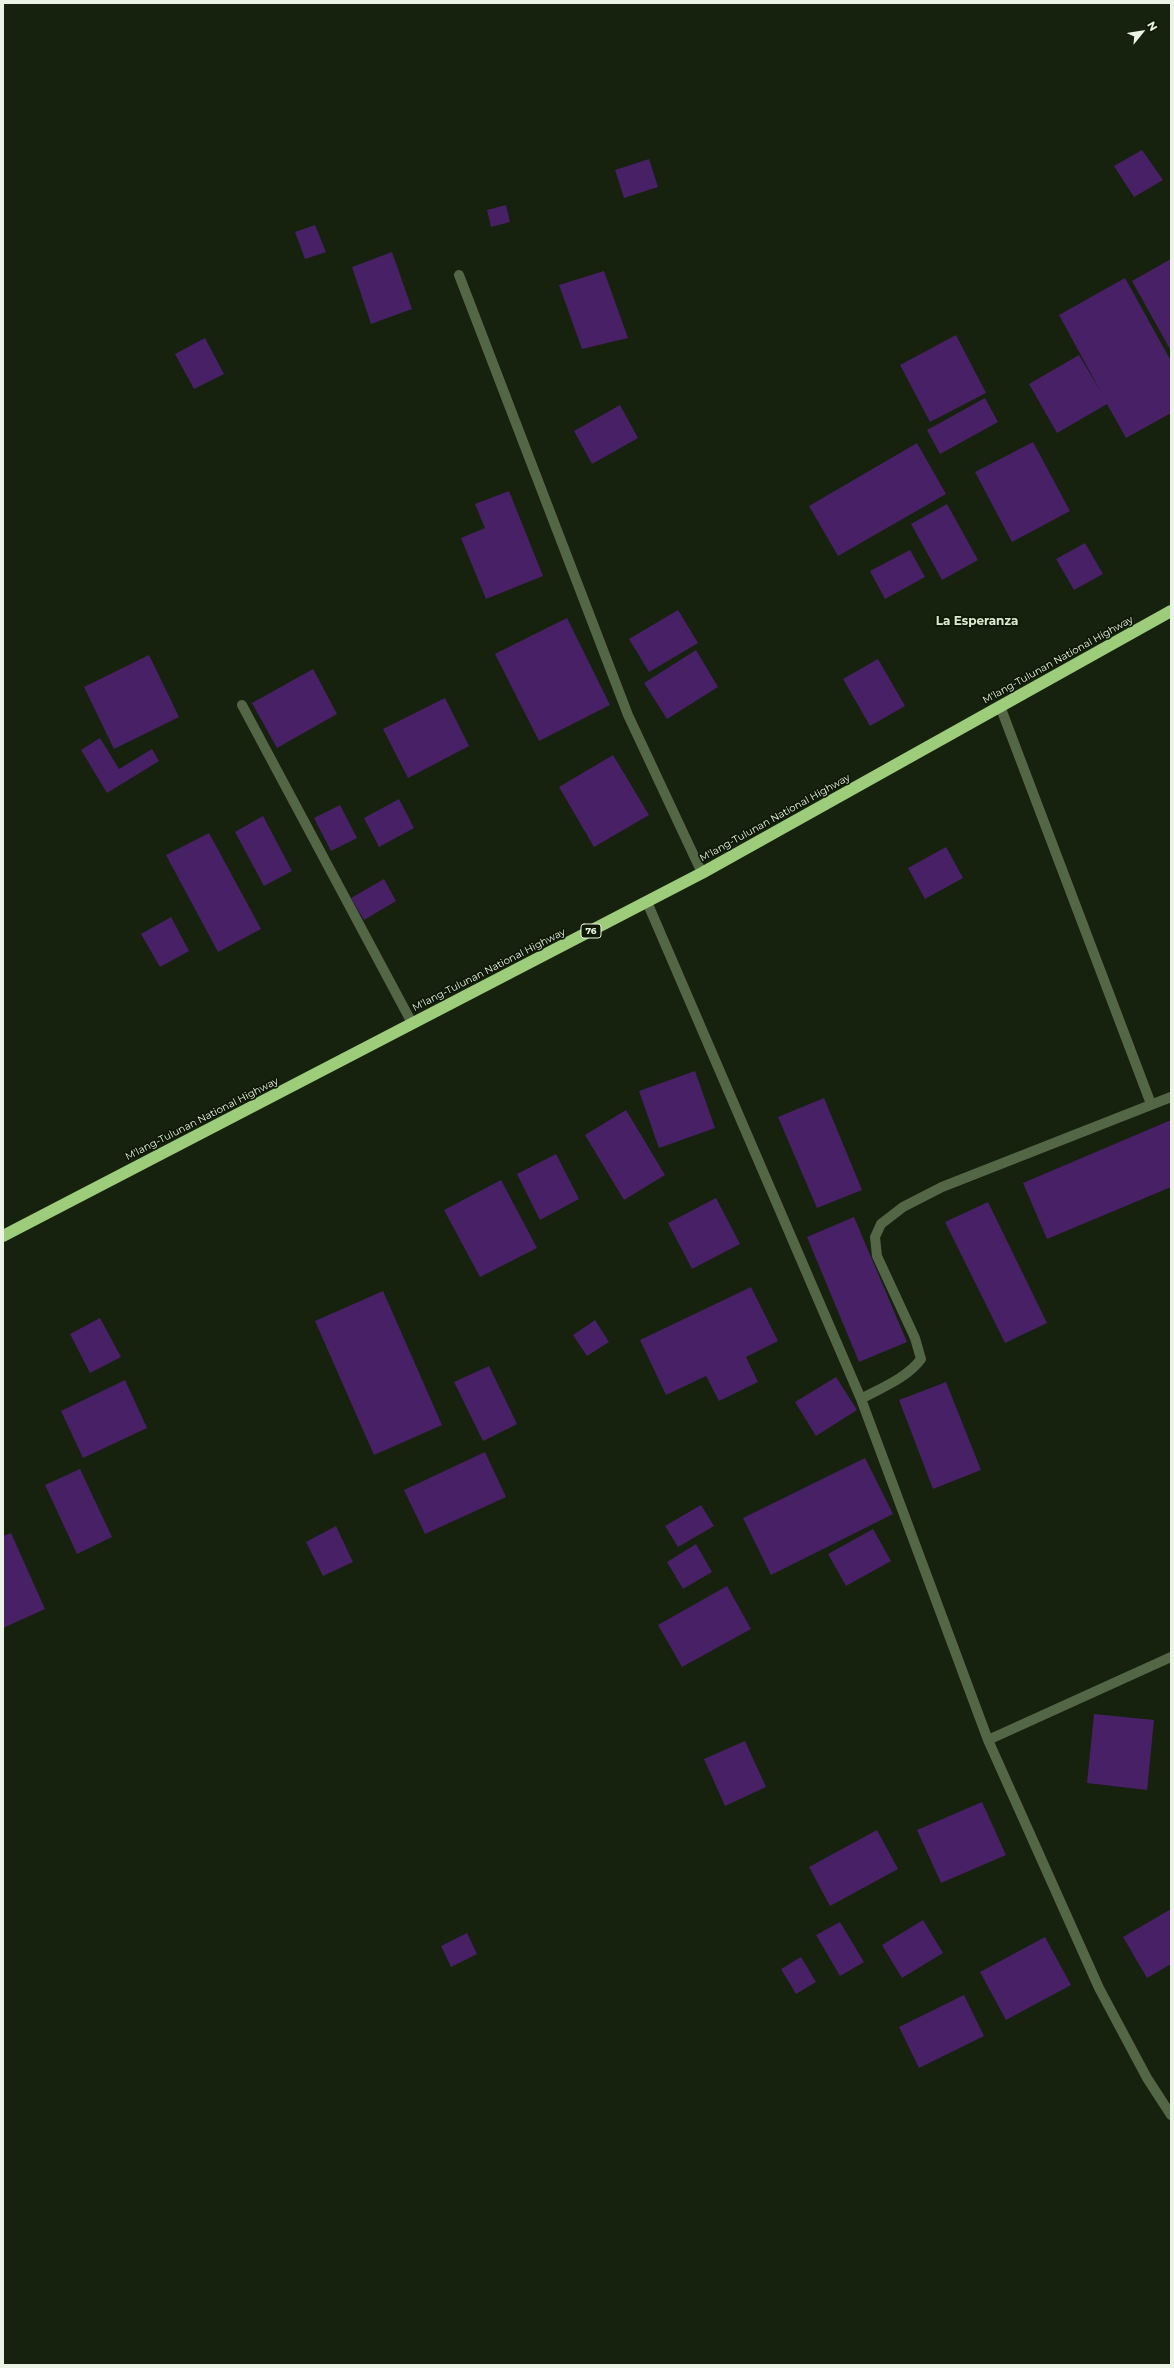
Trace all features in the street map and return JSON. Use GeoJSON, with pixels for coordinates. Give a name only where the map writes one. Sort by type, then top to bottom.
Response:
{"type":"FeatureCollection","features":[{"type":"Feature","properties":{"kind":"highway","name":"M'lang-Tulunan National Highway"},"geometry":{"type":"LineString","coordinates":[[3,1236],[702,873],[1171,611]]}},
{"type":"Feature","properties":{"kind":"street"},"geometry":{"type":"LineString","coordinates":[[459,275],[628,715],[702,873]]}},
{"type":"Feature","properties":{"kind":"street"},"geometry":{"type":"LineString","coordinates":[[242,705],[412,1023]]}},
{"type":"Feature","properties":{"kind":"street"},"geometry":{"type":"LineString","coordinates":[[1000,706],[1151,1104]]}},
{"type":"Feature","properties":{"kind":"street"},"geometry":{"type":"LineString","coordinates":[[647,902],[861,1399],[988,1740],[1099,1988],[1146,2078],[1171,2115]]}},
{"type":"Feature","properties":{"kind":"street"},"geometry":{"type":"LineString","coordinates":[[861,1399],[902,1376],[916,1366],[921,1359],[915,1338],[877,1256],[875,1237],[881,1224],[902,1207],[942,1187],[1171,1097]]}},
{"type":"Feature","properties":{"kind":"street"},"geometry":{"type":"LineString","coordinates":[[988,1740],[1171,1657]]}},
{"type":"Feature","properties":{"kind":"building"},"geometry":{"type":"Polygon","coordinates":[[[1142,150],[1163,180],[1134,197],[1114,166],[1142,150]]]}},
{"type":"Feature","properties":{"kind":"building"},"geometry":{"type":"Polygon","coordinates":[[[649,159],[658,187],[624,198],[615,170],[649,159]]]}},
{"type":"Feature","properties":{"kind":"building"},"geometry":{"type":"Polygon","coordinates":[[[506,205],[510,222],[491,227],[487,210],[506,205]]]}},
{"type":"Feature","properties":{"kind":"building"},"geometry":{"type":"Polygon","coordinates":[[[315,225],[326,252],[305,259],[295,232],[315,225]]]}},
{"type":"Feature","properties":{"kind":"building"},"geometry":{"type":"Polygon","coordinates":[[[392,252],[412,309],[371,324],[352,267],[392,252]]]}},
{"type":"Feature","properties":{"kind":"building"},"geometry":{"type":"Polygon","coordinates":[[[1171,259],[1171,351],[1132,281],[1171,259]]]}},
{"type":"Feature","properties":{"kind":"building"},"geometry":{"type":"Polygon","coordinates":[[[604,271],[628,338],[582,349],[559,285],[604,271]]]}},
{"type":"Feature","properties":{"kind":"building"},"geometry":{"type":"Polygon","coordinates":[[[1125,278],[1171,361],[1171,413],[1126,438],[1107,404],[1057,433],[1029,384],[1079,355],[1101,392],[1059,315],[1125,278]]]}},
{"type":"Feature","properties":{"kind":"building"},"geometry":{"type":"Polygon","coordinates":[[[956,335],[986,393],[930,422],[900,365],[956,335]]]}},
{"type":"Feature","properties":{"kind":"building"},"geometry":{"type":"Polygon","coordinates":[[[205,338],[224,374],[194,389],[175,354],[205,338]]]}},
{"type":"Feature","properties":{"kind":"building"},"geometry":{"type":"Polygon","coordinates":[[[985,398],[998,422],[940,454],[927,430],[985,398]]]}},
{"type":"Feature","properties":{"kind":"building"},"geometry":{"type":"Polygon","coordinates":[[[620,405],[638,438],[592,464],[574,431],[620,405]]]}},
{"type":"Feature","properties":{"kind":"building"},"geometry":{"type":"Polygon","coordinates":[[[1033,442],[1070,511],[1012,542],[975,472],[1033,442]]]}},
{"type":"Feature","properties":{"kind":"building"},"geometry":{"type":"Polygon","coordinates":[[[917,443],[946,494],[838,556],[809,506],[917,443]]]}},
{"type":"Feature","properties":{"kind":"building"},"geometry":{"type":"Polygon","coordinates":[[[509,491],[543,576],[486,599],[461,538],[485,528],[475,504],[509,491]]]}},
{"type":"Feature","properties":{"kind":"building"},"geometry":{"type":"Polygon","coordinates":[[[947,504],[978,560],[942,580],[911,524],[947,504]]]}},
{"type":"Feature","properties":{"kind":"building"},"geometry":{"type":"Polygon","coordinates":[[[1085,543],[1103,574],[1074,590],[1056,559],[1085,543]]]}},
{"type":"Feature","properties":{"kind":"building"},"geometry":{"type":"Polygon","coordinates":[[[910,550],[925,577],[885,599],[870,571],[910,550]]]}},
{"type":"Feature","properties":{"kind":"building"},"geometry":{"type":"Polygon","coordinates":[[[678,610],[698,643],[649,672],[629,639],[678,610]]]}},
{"type":"Feature","properties":{"kind":"building"},"geometry":{"type":"Polygon","coordinates":[[[567,618],[610,705],[539,741],[495,654],[567,618]]]}},
{"type":"Feature","properties":{"kind":"building"},"geometry":{"type":"Polygon","coordinates":[[[696,650],[718,687],[667,719],[644,683],[696,650]]]}},
{"type":"Feature","properties":{"kind":"building"},"geometry":{"type":"Polygon","coordinates":[[[149,655],[179,717],[114,749],[84,687],[149,655]]]}},
{"type":"Feature","properties":{"kind":"building"},"geometry":{"type":"Polygon","coordinates":[[[878,659],[905,706],[870,726],[843,679],[878,659]]]}},
{"type":"Feature","properties":{"kind":"building"},"geometry":{"type":"Polygon","coordinates":[[[313,669],[337,714],[277,748],[252,703],[313,669]]]}},
{"type":"Feature","properties":{"kind":"building"},"geometry":{"type":"Polygon","coordinates":[[[445,698],[469,746],[408,778],[383,729],[445,698]]]}},
{"type":"Feature","properties":{"kind":"building"},"geometry":{"type":"Polygon","coordinates":[[[100,738],[119,769],[152,749],[159,761],[107,793],[81,750],[100,738]]]}},
{"type":"Feature","properties":{"kind":"building"},"geometry":{"type":"Polygon","coordinates":[[[613,755],[649,815],[594,847],[559,787],[613,755]]]}},
{"type":"Feature","properties":{"kind":"building"},"geometry":{"type":"Polygon","coordinates":[[[399,799],[414,828],[379,847],[364,818],[399,799]]]}},
{"type":"Feature","properties":{"kind":"building"},"geometry":{"type":"Polygon","coordinates":[[[340,805],[357,838],[331,851],[314,818],[340,805]]]}},
{"type":"Feature","properties":{"kind":"building"},"geometry":{"type":"Polygon","coordinates":[[[263,816],[292,871],[264,886],[235,832],[263,816]]]}},
{"type":"Feature","properties":{"kind":"building"},"geometry":{"type":"Polygon","coordinates":[[[209,833],[261,929],[218,952],[166,855],[209,833]]]}},
{"type":"Feature","properties":{"kind":"building"},"geometry":{"type":"Polygon","coordinates":[[[946,847],[963,878],[925,899],[908,868],[946,847]]]}},
{"type":"Feature","properties":{"kind":"building"},"geometry":{"type":"Polygon","coordinates":[[[384,879],[396,901],[364,920],[351,898],[384,879]]]}},
{"type":"Feature","properties":{"kind":"building"},"geometry":{"type":"Polygon","coordinates":[[[171,917],[189,951],[160,967],[141,934],[171,917]]]}},
{"type":"Feature","properties":{"kind":"building"},"geometry":{"type":"Polygon","coordinates":[[[695,1071],[715,1128],[659,1148],[639,1091],[695,1071]]]}},
{"type":"Feature","properties":{"kind":"building"},"geometry":{"type":"Polygon","coordinates":[[[824,1098],[862,1190],[817,1208],[778,1117],[824,1098]]]}},
{"type":"Feature","properties":{"kind":"building"},"geometry":{"type":"Polygon","coordinates":[[[626,1110],[665,1175],[624,1200],[585,1135],[626,1110]]]}},
{"type":"Feature","properties":{"kind":"building"},"geometry":{"type":"Polygon","coordinates":[[[1171,1120],[1171,1187],[1047,1239],[1023,1183],[1171,1120]]]}},
{"type":"Feature","properties":{"kind":"building"},"geometry":{"type":"Polygon","coordinates":[[[556,1154],[579,1199],[540,1220],[517,1174],[556,1154]]]}},
{"type":"Feature","properties":{"kind":"building"},"geometry":{"type":"Polygon","coordinates":[[[501,1180],[537,1248],[480,1277],[444,1210],[501,1180]]]}},
{"type":"Feature","properties":{"kind":"building"},"geometry":{"type":"Polygon","coordinates":[[[716,1198],[740,1244],[692,1269],[668,1223],[716,1198]]]}},
{"type":"Feature","properties":{"kind":"building"},"geometry":{"type":"Polygon","coordinates":[[[988,1202],[1047,1323],[1005,1343],[945,1222],[988,1202]]]}},
{"type":"Feature","properties":{"kind":"building"},"geometry":{"type":"Polygon","coordinates":[[[854,1217],[907,1342],[859,1362],[807,1237],[854,1217]]]}},
{"type":"Feature","properties":{"kind":"building"},"geometry":{"type":"Polygon","coordinates":[[[751,1287],[778,1341],[746,1357],[758,1382],[719,1401],[706,1376],[666,1395],[640,1340],[751,1287]]]}},
{"type":"Feature","properties":{"kind":"building"},"geometry":{"type":"Polygon","coordinates":[[[383,1291],[442,1425],[374,1455],[315,1321],[383,1291]]]}},
{"type":"Feature","properties":{"kind":"building"},"geometry":{"type":"Polygon","coordinates":[[[100,1318],[121,1357],[90,1373],[70,1334],[100,1318]]]}},
{"type":"Feature","properties":{"kind":"building"},"geometry":{"type":"Polygon","coordinates":[[[595,1320],[609,1342],[587,1356],[573,1335],[595,1320]]]}},
{"type":"Feature","properties":{"kind":"building"},"geometry":{"type":"Polygon","coordinates":[[[489,1366],[517,1424],[483,1441],[454,1382],[489,1366]]]}},
{"type":"Feature","properties":{"kind":"building"},"geometry":{"type":"Polygon","coordinates":[[[836,1377],[857,1410],[816,1436],[795,1402],[836,1377]]]}},
{"type":"Feature","properties":{"kind":"building"},"geometry":{"type":"Polygon","coordinates":[[[125,1380],[147,1428],[83,1458],[61,1411],[125,1380]]]}},
{"type":"Feature","properties":{"kind":"building"},"geometry":{"type":"Polygon","coordinates":[[[946,1382],[981,1470],[933,1489],[899,1400],[946,1382]]]}},
{"type":"Feature","properties":{"kind":"building"},"geometry":{"type":"Polygon","coordinates":[[[485,1452],[506,1497],[425,1534],[404,1490],[485,1452]]]}},
{"type":"Feature","properties":{"kind":"building"},"geometry":{"type":"Polygon","coordinates":[[[865,1458],[893,1514],[771,1575],[743,1518],[865,1458]]]}},
{"type":"Feature","properties":{"kind":"building"},"geometry":{"type":"Polygon","coordinates":[[[80,1469],[112,1537],[77,1554],[45,1485],[80,1469]]]}},
{"type":"Feature","properties":{"kind":"building"},"geometry":{"type":"Polygon","coordinates":[[[701,1505],[714,1526],[678,1547],[665,1526],[701,1505]]]}},
{"type":"Feature","properties":{"kind":"building"},"geometry":{"type":"Polygon","coordinates":[[[336,1526],[353,1562],[323,1576],[306,1542],[336,1526]]]}},
{"type":"Feature","properties":{"kind":"building"},"geometry":{"type":"Polygon","coordinates":[[[873,1529],[891,1561],[846,1586],[828,1554],[873,1529]]]}},
{"type":"Feature","properties":{"kind":"building"},"geometry":{"type":"Polygon","coordinates":[[[11,1533],[45,1609],[3,1628],[3,1536],[11,1533]]]}},
{"type":"Feature","properties":{"kind":"building"},"geometry":{"type":"Polygon","coordinates":[[[696,1544],[712,1572],[683,1589],[667,1562],[696,1544]]]}},
{"type":"Feature","properties":{"kind":"building"},"geometry":{"type":"Polygon","coordinates":[[[727,1586],[751,1629],[682,1667],[658,1625],[727,1586]]]}},
{"type":"Feature","properties":{"kind":"building"},"geometry":{"type":"Polygon","coordinates":[[[1094,1714],[1154,1720],[1147,1790],[1087,1783],[1094,1714]]]}},
{"type":"Feature","properties":{"kind":"building"},"geometry":{"type":"Polygon","coordinates":[[[745,1741],[766,1787],[725,1806],[704,1759],[745,1741]]]}},
{"type":"Feature","properties":{"kind":"building"},"geometry":{"type":"Polygon","coordinates":[[[982,1802],[1006,1855],[941,1883],[917,1830],[982,1802]]]}},
{"type":"Feature","properties":{"kind":"building"},"geometry":{"type":"Polygon","coordinates":[[[877,1830],[898,1869],[830,1906],[809,1867],[877,1830]]]}},
{"type":"Feature","properties":{"kind":"building"},"geometry":{"type":"Polygon","coordinates":[[[1171,1909],[1171,1964],[1147,1978],[1123,1937],[1171,1909]]]}},
{"type":"Feature","properties":{"kind":"building"},"geometry":{"type":"Polygon","coordinates":[[[923,1920],[943,1953],[902,1978],[882,1945],[923,1920]]]}},
{"type":"Feature","properties":{"kind":"building"},"geometry":{"type":"Polygon","coordinates":[[[840,1922],[864,1962],[840,1976],[816,1935],[840,1922]]]}},
{"type":"Feature","properties":{"kind":"building"},"geometry":{"type":"Polygon","coordinates":[[[467,1933],[477,1954],[451,1967],[441,1946],[467,1933]]]}},
{"type":"Feature","properties":{"kind":"building"},"geometry":{"type":"Polygon","coordinates":[[[1045,1937],[1071,1985],[1006,2020],[980,1972],[1045,1937]]]}},
{"type":"Feature","properties":{"kind":"building"},"geometry":{"type":"Polygon","coordinates":[[[801,1957],[816,1982],[796,1994],[781,1969],[801,1957]]]}},
{"type":"Feature","properties":{"kind":"building"},"geometry":{"type":"Polygon","coordinates":[[[964,1995],[984,2036],[919,2068],[899,2027],[964,1995]]]}},
{"type":"Feature","properties":{"kind":"district","name":"La Esperanza"},"geometry":{"type":"Point","coordinates":[977,621]}}]}
